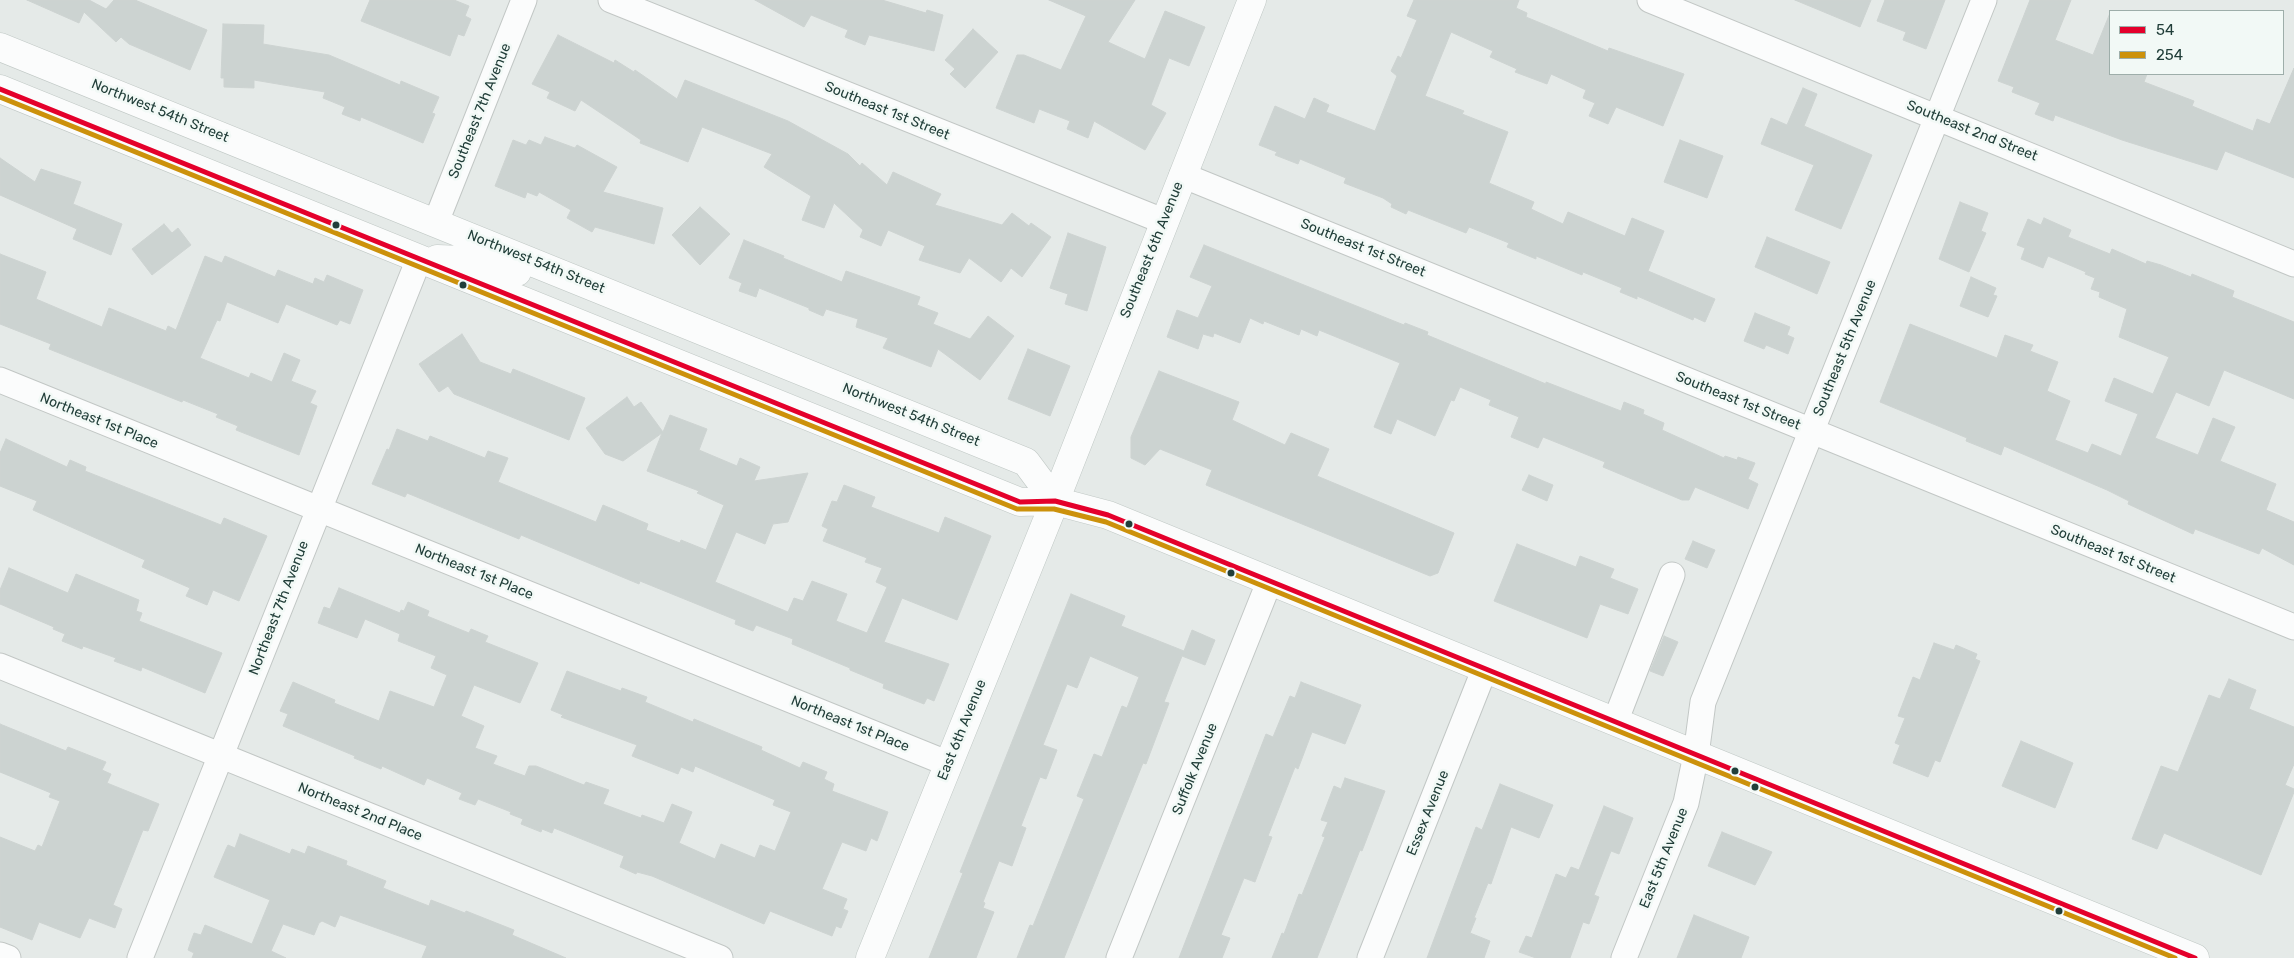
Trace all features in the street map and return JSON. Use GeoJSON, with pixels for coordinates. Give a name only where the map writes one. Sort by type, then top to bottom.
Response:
{"type":"FeatureCollection","features":[{"type":"Feature","properties":{"kind":"main road","name":"Southeast 6th Avenue"},"geometry":{"type":"LineString","coordinates":[[1054,501],[1252,0]]}},
{"type":"Feature","properties":{"kind":"main road","name":"Northwest 54th Street"},"geometry":{"type":"LineString","coordinates":[[0,47],[1026,462],[1054,501]]}},
{"type":"Feature","properties":{"kind":"main road"},"geometry":{"type":"LineString","coordinates":[[0,89],[1020,502],[1054,501],[1108,515],[2196,958]]}},
{"type":"Feature","properties":{"kind":"main road"},"geometry":{"type":"LineString","coordinates":[[419,259],[488,261],[646,322],[689,325]]}},
{"type":"Feature","properties":{"kind":"main road","name":"East 6th Avenue"},"geometry":{"type":"LineString","coordinates":[[870,958],[1054,501]]}},
{"type":"Feature","properties":{"kind":"street","name":"Southeast 7th Avenue"},"geometry":{"type":"LineString","coordinates":[[436,222],[524,0]]}},
{"type":"Feature","properties":{"kind":"street","name":"Southeast 1st Street"},"geometry":{"type":"LineString","coordinates":[[611,0],[1164,221]]}},
{"type":"Feature","properties":{"kind":"street","name":"Southeast 2nd Street"},"geometry":{"type":"LineString","coordinates":[[1650,0],[2294,264]]}},
{"type":"Feature","properties":{"kind":"street","name":"Southeast 5th Avenue"},"geometry":{"type":"LineString","coordinates":[[1696,755],[1703,702],[1984,0]]}},
{"type":"Feature","properties":{"kind":"street","name":"Southeast 1st Street"},"geometry":{"type":"LineString","coordinates":[[1182,175],[2294,627]]}},
{"type":"Feature","properties":{"kind":"street","name":"Northeast 7th Avenue"},"geometry":{"type":"LineString","coordinates":[[140,958],[317,509],[419,259]]}},
{"type":"Feature","properties":{"kind":"street","name":"Northeast 1st Place"},"geometry":{"type":"LineString","coordinates":[[0,380],[949,764]]}},
{"type":"Feature","properties":{"kind":"street"},"geometry":{"type":"LineString","coordinates":[[1614,722],[1672,575]]}},
{"type":"Feature","properties":{"kind":"street","name":"Suffolk Avenue"},"geometry":{"type":"LineString","coordinates":[[1119,958],[1270,580]]}},
{"type":"Feature","properties":{"kind":"street","name":"Northeast 2nd Place"},"geometry":{"type":"LineString","coordinates":[[0,666],[720,958]]}},
{"type":"Feature","properties":{"kind":"street","name":"Essex Avenue"},"geometry":{"type":"LineString","coordinates":[[1370,958],[1485,668]]}},
{"type":"Feature","properties":{"kind":"street","name":"East 5th Avenue"},"geometry":{"type":"LineString","coordinates":[[1624,958],[1686,802],[1696,755]]}},
{"type":"Feature","properties":{"kind":"street"},"geometry":{"type":"LineString","coordinates":[[0,955],[8,958]]}},
{"type":"Feature","properties":{"kind":"building"},"geometry":{"type":"Polygon","coordinates":[[[27,0],[89,0],[106,9],[114,0],[135,0],[207,30],[190,70],[129,44],[121,37],[116,42],[84,12],[79,23],[27,0]]]}},
{"type":"Feature","properties":{"kind":"building"},"geometry":{"type":"Polygon","coordinates":[[[370,0],[454,0],[469,6],[465,16],[471,19],[464,36],[458,34],[450,56],[361,21],[370,0]]]}},
{"type":"Feature","properties":{"kind":"building"},"geometry":{"type":"Polygon","coordinates":[[[755,0],[882,0],[926,13],[927,10],[943,15],[934,51],[869,35],[865,45],[845,37],[848,30],[811,15],[804,27],[755,0]]]}},
{"type":"Feature","properties":{"kind":"building"},"geometry":{"type":"Polygon","coordinates":[[[1049,0],[1135,0],[1108,42],[1145,59],[1165,11],[1205,27],[1189,66],[1169,58],[1151,105],[1166,113],[1145,150],[1094,121],[1088,138],[1067,129],[1070,121],[1039,109],[1034,123],[996,108],[1017,55],[1024,55],[1061,70],[1086,16],[1049,0]]]}},
{"type":"Feature","properties":{"kind":"building"},"geometry":{"type":"Polygon","coordinates":[[[1414,0],[1519,0],[1516,8],[1527,13],[1526,17],[1608,51],[1609,48],[1684,74],[1663,126],[1616,107],[1608,124],[1589,116],[1595,103],[1583,98],[1586,90],[1551,74],[1547,84],[1515,72],[1517,69],[1490,57],[1493,51],[1451,32],[1425,96],[1464,111],[1462,114],[1508,132],[1489,183],[1534,202],[1531,209],[1563,224],[1568,212],[1625,236],[1632,218],[1664,231],[1648,271],[1715,299],[1705,322],[1694,317],[1693,320],[1637,296],[1637,299],[1620,292],[1622,288],[1583,272],[1582,275],[1536,256],[1536,259],[1507,247],[1509,243],[1469,227],[1466,233],[1408,210],[1406,214],[1391,207],[1392,204],[1383,198],[1344,183],[1346,178],[1300,159],[1298,164],[1275,155],[1277,152],[1259,145],[1275,106],[1305,119],[1314,98],[1329,105],[1326,112],[1375,131],[1397,76],[1391,71],[1398,56],[1401,58],[1417,20],[1407,16],[1414,0]]]}},
{"type":"Feature","properties":{"kind":"building"},"geometry":{"type":"Polygon","coordinates":[[[1795,0],[1871,0],[1860,27],[1795,0]]]}},
{"type":"Feature","properties":{"kind":"building"},"geometry":{"type":"Polygon","coordinates":[[[1885,0],[1945,0],[1926,49],[1903,40],[1906,32],[1877,21],[1885,0]]]}},
{"type":"Feature","properties":{"kind":"building"},"geometry":{"type":"Polygon","coordinates":[[[2030,0],[2071,0],[2055,40],[2093,55],[2109,15],[2109,75],[2147,75],[2144,82],[2194,101],[2192,106],[2253,131],[2257,119],[2270,124],[2294,68],[2294,178],[2225,151],[2217,170],[2122,140],[2055,115],[2053,121],[2035,114],[2040,103],[2012,92],[2014,87],[1998,81],[2030,0]]]}},
{"type":"Feature","properties":{"kind":"building"},"geometry":{"type":"Polygon","coordinates":[[[223,24],[264,25],[263,44],[329,55],[400,85],[401,81],[439,97],[432,113],[435,114],[423,143],[361,117],[360,121],[342,114],[345,107],[323,98],[325,92],[254,80],[254,88],[224,87],[224,78],[221,78],[223,24]]]}},
{"type":"Feature","properties":{"kind":"building"},"geometry":{"type":"Polygon","coordinates":[[[973,29],[998,52],[965,88],[950,74],[955,69],[945,60],[973,29]]]}},
{"type":"Feature","properties":{"kind":"building"},"geometry":{"type":"Polygon","coordinates":[[[558,35],[614,63],[615,60],[634,72],[635,70],[677,99],[685,80],[788,121],[848,154],[860,166],[862,163],[887,185],[893,172],[941,194],[935,205],[1002,225],[1012,213],[1029,226],[1031,223],[1051,237],[1022,277],[1011,268],[1001,282],[969,258],[960,273],[919,260],[925,246],[888,230],[881,246],[860,237],[863,230],[834,203],[824,228],[802,220],[811,196],[764,167],[772,154],[702,127],[688,162],[640,143],[641,140],[581,100],[575,111],[547,98],[550,92],[532,84],[558,35]]]}},
{"type":"Feature","properties":{"kind":"building"},"geometry":{"type":"Polygon","coordinates":[[[1803,88],[1817,94],[1804,126],[1872,155],[1841,229],[1795,210],[1814,165],[1761,144],[1771,118],[1787,125],[1803,88]]]}},
{"type":"Feature","properties":{"kind":"building"},"geometry":{"type":"Polygon","coordinates":[[[545,137],[575,148],[577,145],[617,167],[603,192],[663,208],[654,244],[595,227],[592,232],[567,218],[571,210],[539,192],[537,196],[527,192],[525,198],[495,186],[513,140],[526,145],[529,140],[541,145],[545,137]]]}},
{"type":"Feature","properties":{"kind":"building"},"geometry":{"type":"Polygon","coordinates":[[[1680,140],[1723,156],[1707,198],[1664,182],[1680,140]]]}},
{"type":"Feature","properties":{"kind":"building"},"geometry":{"type":"Polygon","coordinates":[[[0,158],[35,182],[41,169],[81,182],[73,204],[122,224],[111,255],[73,239],[77,229],[0,195],[0,158]]]}},
{"type":"Feature","properties":{"kind":"building"},"geometry":{"type":"Polygon","coordinates":[[[1960,202],[1988,213],[1981,231],[1986,233],[1969,272],[1939,259],[1960,202]]]}},
{"type":"Feature","properties":{"kind":"building"},"geometry":{"type":"Polygon","coordinates":[[[700,207],[730,234],[700,265],[672,235],[700,207]]]}},
{"type":"Feature","properties":{"kind":"building"},"geometry":{"type":"Polygon","coordinates":[[[2044,218],[2071,230],[2068,237],[2110,254],[2112,249],[2146,264],[2147,261],[2161,265],[2191,277],[2192,274],[2234,291],[2232,297],[2294,322],[2294,399],[2224,370],[2209,406],[2176,392],[2155,438],[2198,455],[2213,418],[2235,427],[2220,461],[2276,484],[2266,510],[2294,522],[2294,565],[2262,548],[2259,554],[2195,529],[2193,534],[2128,504],[2129,501],[2107,490],[2004,446],[2001,455],[1966,441],[1967,438],[1880,402],[1910,324],[1997,358],[2005,335],[2033,345],[2030,351],[2058,362],[2047,391],[2070,401],[2055,440],[2088,453],[2092,444],[2121,456],[2138,414],[2105,401],[2114,378],[2153,394],[2169,357],[2119,337],[2127,309],[2099,297],[2100,292],[2091,289],[2095,278],[2085,274],[2086,272],[2048,256],[2043,268],[2021,259],[2025,248],[2017,245],[2028,219],[2041,225],[2044,218]]]}},
{"type":"Feature","properties":{"kind":"building"},"geometry":{"type":"Polygon","coordinates":[[[164,224],[172,233],[178,228],[191,245],[152,275],[132,249],[164,224]]]}},
{"type":"Feature","properties":{"kind":"building"},"geometry":{"type":"Polygon","coordinates":[[[1068,233],[1106,247],[1087,311],[1065,304],[1068,294],[1050,288],[1068,233]]]}},
{"type":"Feature","properties":{"kind":"building"},"geometry":{"type":"Polygon","coordinates":[[[1767,237],[1830,262],[1817,294],[1755,267],[1767,237]]]}},
{"type":"Feature","properties":{"kind":"building"},"geometry":{"type":"Polygon","coordinates":[[[744,240],[842,282],[846,271],[920,297],[917,305],[938,313],[933,324],[970,339],[988,316],[1014,336],[980,380],[938,349],[931,367],[883,348],[888,338],[856,327],[858,319],[826,309],[823,316],[809,310],[809,308],[759,288],[756,297],[739,291],[742,283],[729,278],[744,240]]]}},
{"type":"Feature","properties":{"kind":"building"},"geometry":{"type":"Polygon","coordinates":[[[1204,245],[1404,325],[1405,323],[1428,332],[1427,335],[1546,384],[1546,382],[1621,411],[1624,402],[1644,410],[1643,414],[1664,423],[1662,430],[1724,458],[1725,456],[1737,460],[1738,457],[1755,463],[1748,479],[1758,484],[1748,509],[1695,487],[1689,500],[1682,500],[1603,467],[1605,462],[1543,437],[1538,448],[1511,437],[1519,417],[1489,405],[1491,400],[1460,387],[1454,401],[1451,400],[1435,436],[1397,419],[1391,434],[1374,427],[1400,363],[1319,330],[1317,336],[1301,329],[1299,335],[1264,321],[1263,324],[1250,318],[1240,343],[1214,333],[1213,337],[1203,334],[1198,349],[1167,337],[1177,310],[1198,318],[1212,286],[1190,277],[1204,245]]]}},
{"type":"Feature","properties":{"kind":"building"},"geometry":{"type":"Polygon","coordinates":[[[0,254],[46,272],[36,299],[102,327],[109,308],[166,331],[168,326],[176,330],[205,256],[222,263],[225,256],[275,277],[278,270],[313,284],[315,278],[324,282],[327,275],[363,290],[350,324],[340,320],[337,325],[286,304],[278,323],[227,302],[220,321],[217,320],[200,358],[249,378],[251,373],[272,382],[284,353],[300,360],[291,381],[316,391],[310,403],[317,406],[299,455],[236,430],[238,426],[216,417],[218,414],[183,400],[182,402],[49,349],[51,344],[0,324],[0,254]]]}},
{"type":"Feature","properties":{"kind":"building"},"geometry":{"type":"Polygon","coordinates":[[[1971,277],[1996,288],[1993,295],[1997,296],[1988,317],[1960,306],[1971,277]]]}},
{"type":"Feature","properties":{"kind":"building"},"geometry":{"type":"Polygon","coordinates":[[[1755,313],[1790,327],[1787,335],[1794,338],[1788,354],[1766,345],[1764,349],[1744,341],[1755,313]]]}},
{"type":"Feature","properties":{"kind":"building"},"geometry":{"type":"Polygon","coordinates":[[[462,334],[480,362],[511,374],[513,369],[585,398],[569,440],[454,394],[448,386],[439,392],[419,364],[462,334]]]}},
{"type":"Feature","properties":{"kind":"building"},"geometry":{"type":"Polygon","coordinates":[[[1028,349],[1070,366],[1050,416],[1008,399],[1028,349]]]}},
{"type":"Feature","properties":{"kind":"building"},"geometry":{"type":"Polygon","coordinates":[[[1159,371],[1239,402],[1232,420],[1285,445],[1291,433],[1329,449],[1317,476],[1454,533],[1438,573],[1430,576],[1206,485],[1212,470],[1160,449],[1145,465],[1131,458],[1131,437],[1159,371]]]}},
{"type":"Feature","properties":{"kind":"building"},"geometry":{"type":"Polygon","coordinates":[[[627,397],[634,407],[641,402],[663,432],[670,415],[707,429],[699,450],[737,466],[740,458],[760,467],[754,481],[808,473],[788,522],[773,524],[765,544],[736,532],[715,582],[788,612],[794,598],[803,601],[812,581],[847,594],[836,621],[867,633],[887,587],[876,582],[882,568],[865,562],[867,558],[823,541],[828,529],[822,526],[832,501],[837,502],[844,485],[875,497],[871,507],[939,533],[945,517],[991,536],[957,620],[902,598],[884,642],[949,664],[934,701],[927,698],[924,704],[883,688],[884,684],[792,644],[793,639],[756,625],[753,631],[735,624],[736,620],[640,581],[639,584],[521,535],[519,539],[407,493],[405,497],[372,484],[397,429],[428,441],[430,436],[485,458],[488,451],[508,458],[498,482],[596,522],[603,505],[648,524],[646,530],[680,543],[681,540],[706,550],[724,505],[697,493],[699,491],[647,471],[662,433],[623,461],[605,454],[586,428],[627,397]]]}},
{"type":"Feature","properties":{"kind":"building"},"geometry":{"type":"Polygon","coordinates":[[[6,439],[67,467],[70,460],[86,467],[85,471],[221,525],[224,518],[267,536],[239,601],[213,590],[207,605],[186,596],[190,588],[142,567],[145,560],[33,510],[37,501],[0,486],[0,453],[6,439]]]}},
{"type":"Feature","properties":{"kind":"building"},"geometry":{"type":"Polygon","coordinates":[[[1529,475],[1553,485],[1547,501],[1522,490],[1529,475]]]}},
{"type":"Feature","properties":{"kind":"building"},"geometry":{"type":"Polygon","coordinates":[[[1693,541],[1715,550],[1707,568],[1685,559],[1693,541]]]}},
{"type":"Feature","properties":{"kind":"building"},"geometry":{"type":"Polygon","coordinates":[[[1517,544],[1576,567],[1580,556],[1614,569],[1610,578],[1638,589],[1628,614],[1600,604],[1587,638],[1494,601],[1517,544]]]}},
{"type":"Feature","properties":{"kind":"building"},"geometry":{"type":"Polygon","coordinates":[[[9,568],[68,593],[76,574],[139,600],[136,611],[142,613],[139,621],[222,653],[205,693],[142,667],[141,671],[114,661],[116,658],[83,646],[82,649],[62,641],[65,634],[53,629],[54,627],[0,604],[0,590],[9,568]]]}},
{"type":"Feature","properties":{"kind":"building"},"geometry":{"type":"Polygon","coordinates":[[[339,588],[400,613],[401,610],[404,611],[408,602],[429,611],[427,616],[469,633],[471,629],[488,636],[485,642],[538,663],[520,703],[474,685],[461,716],[484,726],[475,748],[497,756],[493,764],[525,776],[529,766],[536,766],[584,785],[586,782],[609,790],[603,804],[641,818],[642,815],[664,823],[672,804],[692,812],[679,843],[715,859],[721,844],[755,858],[760,845],[775,851],[791,812],[773,805],[775,800],[695,766],[693,772],[681,767],[678,774],[632,756],[637,745],[561,717],[563,715],[551,710],[567,671],[621,691],[622,688],[647,697],[645,702],[693,722],[694,719],[762,747],[761,750],[800,768],[803,762],[827,772],[824,779],[834,784],[832,791],[888,812],[877,841],[871,838],[866,851],[842,842],[822,889],[847,899],[843,909],[848,911],[841,928],[836,926],[832,936],[770,911],[764,924],[652,876],[637,872],[636,874],[620,867],[624,856],[554,828],[552,833],[542,829],[541,832],[521,824],[523,819],[510,814],[511,812],[478,799],[475,805],[459,799],[462,793],[427,778],[424,785],[382,766],[381,769],[354,758],[355,756],[283,726],[288,714],[280,711],[293,682],[335,700],[334,703],[379,721],[390,691],[434,707],[447,675],[431,668],[436,656],[398,641],[400,634],[365,619],[357,638],[318,623],[324,607],[330,609],[339,588]]]}},
{"type":"Feature","properties":{"kind":"building"},"geometry":{"type":"Polygon","coordinates":[[[1071,594],[1125,616],[1121,626],[1184,651],[1192,630],[1215,640],[1205,665],[1182,656],[1164,702],[1169,703],[1146,764],[1143,763],[1064,958],[1017,958],[1030,925],[1033,926],[1084,799],[1077,796],[1094,754],[1102,757],[1122,706],[1127,708],[1139,677],[1090,656],[1077,688],[1067,684],[1043,745],[1057,750],[1046,779],[1040,777],[1021,826],[1026,828],[1012,866],[999,861],[983,902],[985,903],[983,908],[994,912],[976,958],[929,958],[963,873],[960,872],[1071,594]]]}},
{"type":"Feature","properties":{"kind":"building"},"geometry":{"type":"Polygon","coordinates":[[[1664,636],[1678,642],[1663,676],[1650,671],[1664,636]]]}},
{"type":"Feature","properties":{"kind":"building"},"geometry":{"type":"Polygon","coordinates":[[[1934,643],[1954,650],[1956,645],[1977,654],[1975,659],[1980,661],[1940,762],[1935,760],[1928,777],[1893,763],[1900,745],[1895,743],[1905,718],[1898,716],[1913,677],[1920,680],[1934,643]]]}},
{"type":"Feature","properties":{"kind":"building"},"geometry":{"type":"Polygon","coordinates":[[[2229,679],[2256,690],[2249,709],[2294,727],[2294,764],[2285,785],[2294,789],[2294,792],[2261,875],[2164,833],[2157,849],[2132,839],[2161,766],[2178,772],[2209,695],[2220,699],[2229,679]]]}},
{"type":"Feature","properties":{"kind":"building"},"geometry":{"type":"Polygon","coordinates":[[[1301,682],[1361,705],[1345,744],[1312,732],[1298,769],[1295,767],[1268,836],[1272,837],[1255,882],[1244,878],[1221,935],[1230,938],[1222,958],[1179,958],[1266,734],[1273,737],[1290,696],[1295,698],[1301,682]]]}},
{"type":"Feature","properties":{"kind":"building"},"geometry":{"type":"Polygon","coordinates":[[[0,724],[66,751],[68,747],[106,762],[102,770],[111,774],[107,783],[159,804],[148,831],[143,830],[113,905],[122,909],[115,928],[89,918],[80,938],[39,922],[32,940],[0,927],[0,837],[35,851],[38,845],[42,847],[60,801],[49,797],[51,793],[0,772],[0,724]]]}},
{"type":"Feature","properties":{"kind":"building"},"geometry":{"type":"Polygon","coordinates":[[[2021,741],[2073,763],[2055,808],[2002,786],[2021,741]]]}},
{"type":"Feature","properties":{"kind":"building"},"geometry":{"type":"Polygon","coordinates":[[[1345,778],[1385,791],[1362,851],[1360,850],[1317,958],[1272,958],[1282,933],[1284,934],[1299,894],[1302,895],[1325,837],[1322,836],[1328,822],[1321,820],[1334,786],[1341,789],[1345,778]]]}},
{"type":"Feature","properties":{"kind":"building"},"geometry":{"type":"Polygon","coordinates":[[[1500,784],[1553,805],[1539,838],[1511,827],[1491,884],[1488,883],[1470,933],[1490,941],[1484,958],[1427,958],[1476,827],[1482,830],[1500,784]]]}},
{"type":"Feature","properties":{"kind":"building"},"geometry":{"type":"Polygon","coordinates":[[[1604,806],[1633,818],[1619,854],[1611,851],[1594,895],[1599,897],[1594,911],[1589,924],[1583,922],[1570,958],[1536,958],[1519,952],[1526,936],[1532,938],[1556,874],[1566,878],[1571,867],[1579,870],[1604,806]]]}},
{"type":"Feature","properties":{"kind":"building"},"geometry":{"type":"Polygon","coordinates":[[[1722,832],[1772,852],[1755,885],[1708,866],[1722,832]]]}},
{"type":"Feature","properties":{"kind":"building"},"geometry":{"type":"Polygon","coordinates":[[[240,834],[290,854],[292,849],[305,854],[308,846],[347,861],[346,865],[386,881],[383,888],[429,906],[431,900],[465,913],[466,911],[514,930],[512,935],[566,958],[422,958],[427,946],[340,915],[335,927],[322,921],[319,923],[314,935],[283,924],[271,951],[286,958],[192,958],[194,953],[188,950],[194,933],[201,935],[205,925],[252,944],[270,900],[214,877],[228,845],[235,848],[240,834]]]}},
{"type":"Feature","properties":{"kind":"building"},"geometry":{"type":"Polygon","coordinates":[[[1694,915],[1749,937],[1741,958],[1677,958],[1694,915]]]}},
{"type":"Feature","properties":{"kind":"transit line","name":"54"},"geometry":{"type":"LineString","coordinates":[[0,89],[1020,502],[1055,501],[1108,515],[2195,958]]}},
{"type":"Feature","properties":{"kind":"transit line","name":"254"},"geometry":{"type":"LineString","coordinates":[[0,97],[1017,509],[1054,509],[1106,522],[2175,958]]}}]}
